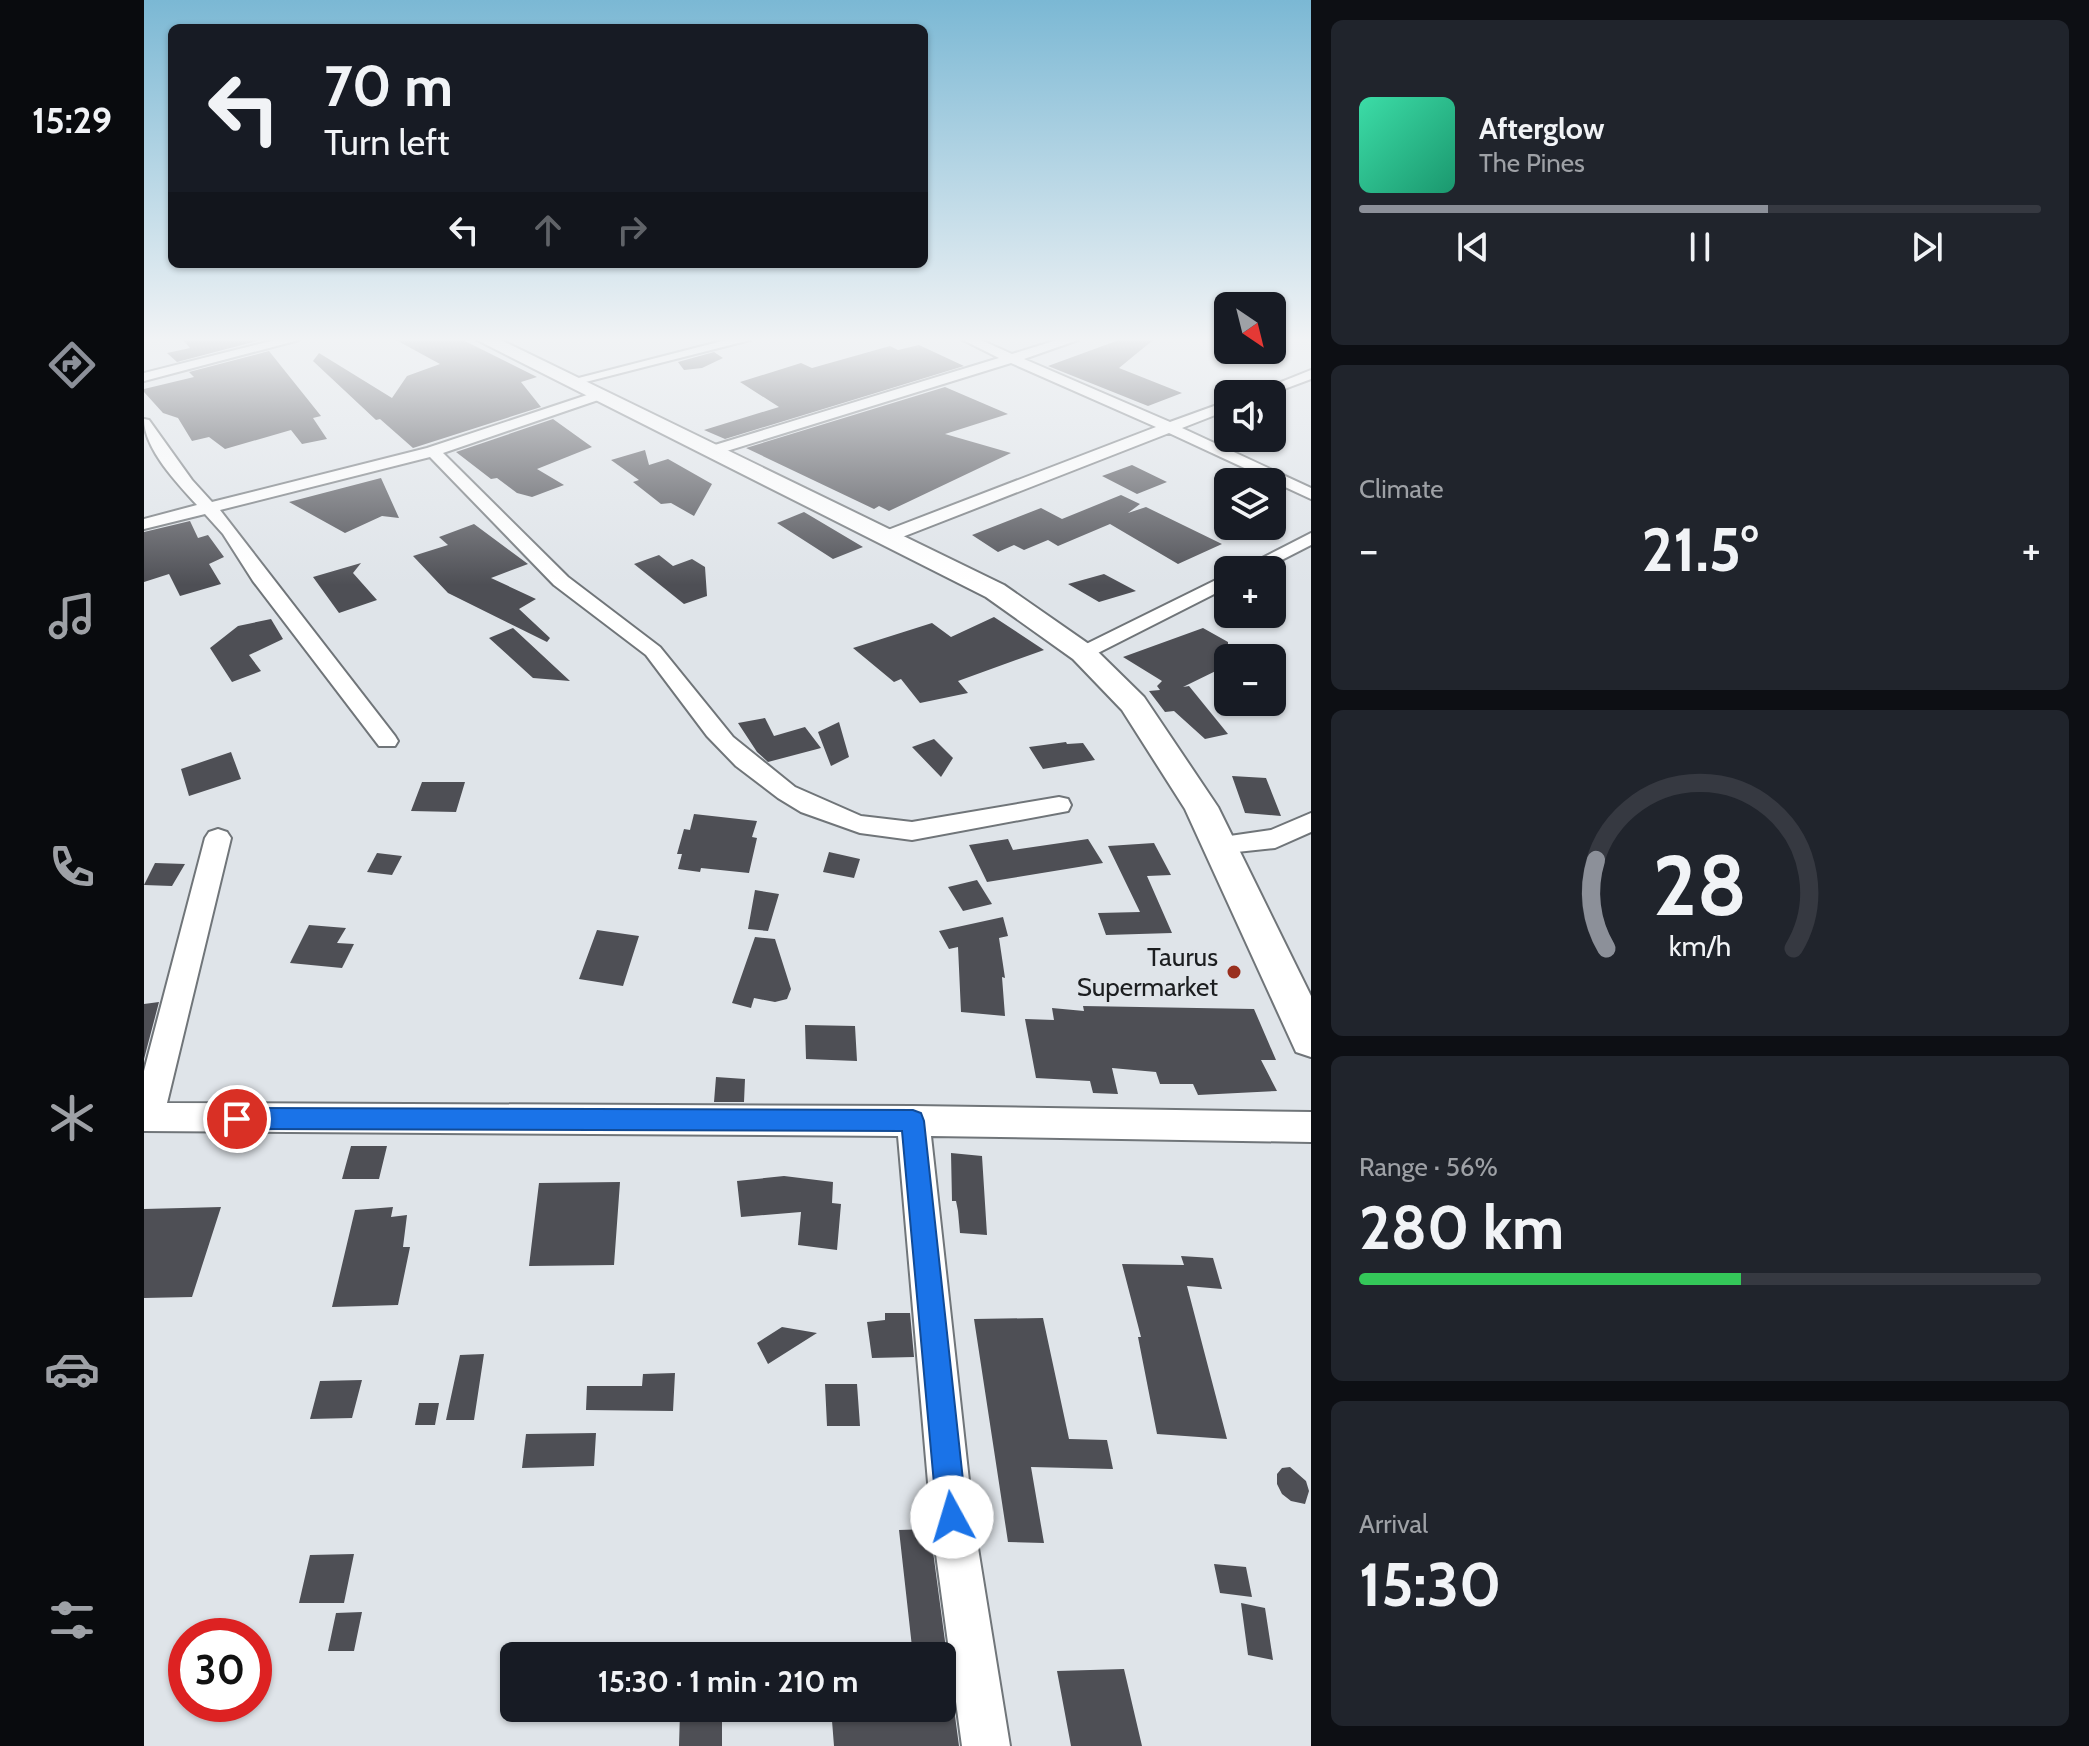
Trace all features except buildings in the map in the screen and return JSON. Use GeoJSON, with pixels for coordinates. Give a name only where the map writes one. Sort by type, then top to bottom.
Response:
{"type":"FeatureCollection","features":[{"type":"Feature","properties":{"kind":"main road"},"geometry":{"type":"LineString","coordinates":[[652,421],[995,591],[1083,653],[1133,704],[1201,807],[1311,1039]]}},
{"type":"Feature","properties":{"kind":"street"},"geometry":{"type":"LineString","coordinates":[[144,524],[433,451],[521,421]]}},
{"type":"Feature","properties":{"kind":"street"},"geometry":{"type":"LineString","coordinates":[[711,451],[808,421]]}},
{"type":"Feature","properties":{"kind":"street"},"geometry":{"type":"LineString","coordinates":[[1155,421],[1311,494]]}},
{"type":"Feature","properties":{"kind":"street"},"geometry":{"type":"LineString","coordinates":[[886,537],[1183,421]]}},
{"type":"Feature","properties":{"kind":"street"},"geometry":{"type":"LineString","coordinates":[[144,423],[186,483],[209,507],[387,741]]}},
{"type":"Feature","properties":{"kind":"street"},"geometry":{"type":"LineString","coordinates":[[433,451],[561,580],[652,649],[725,743],[771,784],[805,804],[868,828],[888,831],[912,831],[1059,805]]}},
{"type":"Feature","properties":{"kind":"street"},"geometry":{"type":"LineString","coordinates":[[1276,556],[1311,538]]}},
{"type":"Feature","properties":{"kind":"street"},"geometry":{"type":"LineString","coordinates":[[1083,653],[1214,587]]}},
{"type":"Feature","properties":{"kind":"street"},"geometry":{"type":"LineString","coordinates":[[1218,845],[1275,839],[1311,822]]}},
{"type":"Feature","properties":{"kind":"street"},"geometry":{"type":"LineString","coordinates":[[218,838],[146,1116],[1311,1127]]}},
{"type":"Feature","properties":{"kind":"street"},"geometry":{"type":"LineString","coordinates":[[913,1121],[952,1517],[986,1746]]}},
{"type":"Feature","properties":{"kind":"place","name":"Taurus Supermarket"},"geometry":{"type":"Point","coordinates":[1234,972]}},
{"type":"Feature","properties":{"kind":"route"},"geometry":{"type":"LineString","coordinates":[[237,1119],[913,1121],[952,1517]]}}]}
